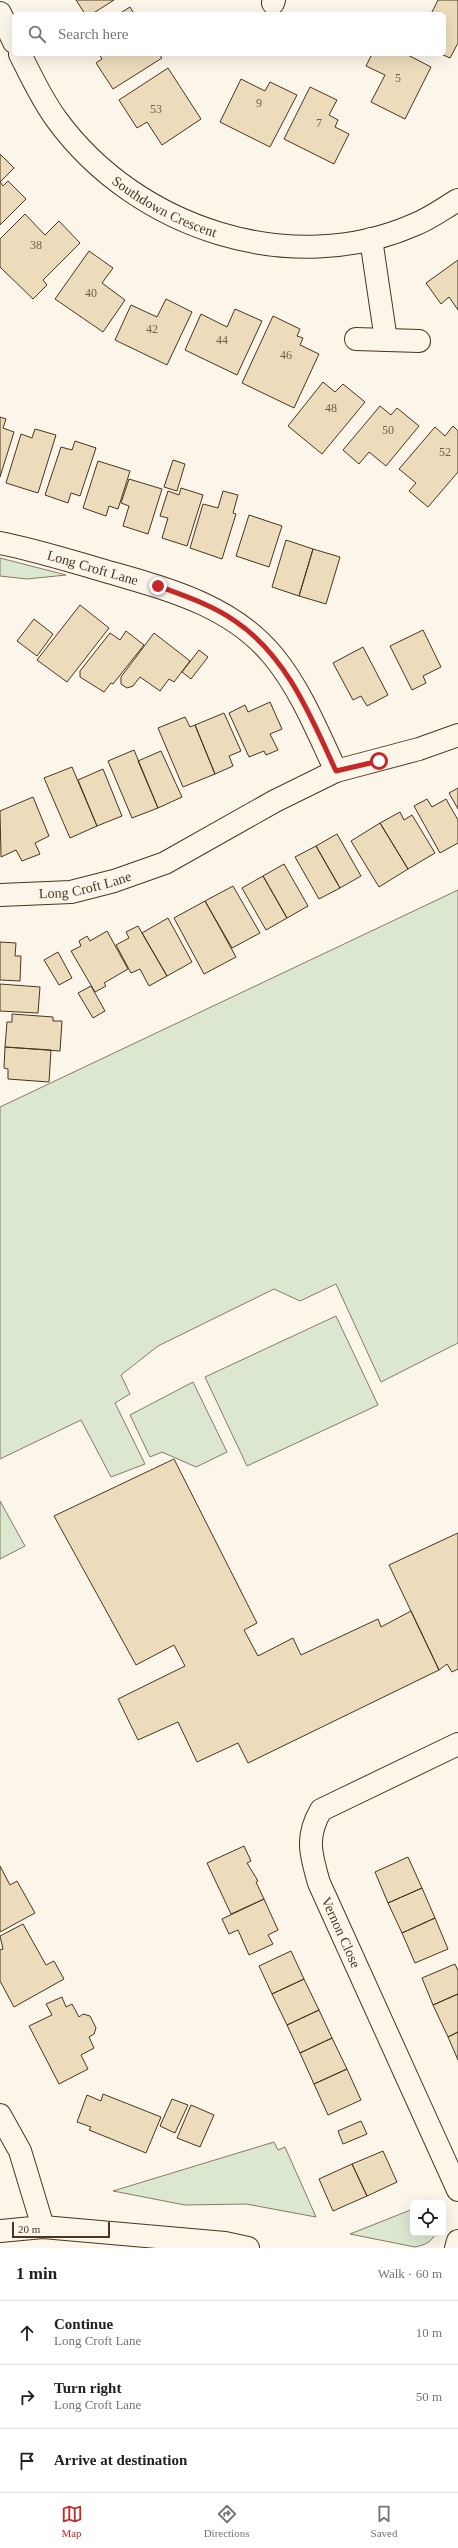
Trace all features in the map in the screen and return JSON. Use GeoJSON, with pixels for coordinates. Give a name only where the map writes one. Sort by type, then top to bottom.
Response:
{"type":"FeatureCollection","features":[{"type":"Feature","properties":{"kind":"street","name":"Southdown Crescent"},"geometry":{"type":"LineString","coordinates":[[0,13],[11,44]]}},
{"type":"Feature","properties":{"kind":"street","name":"Southdown Crescent"},"geometry":{"type":"LineString","coordinates":[[18,56],[56,120],[107,173],[166,213],[209,232],[256,244],[323,246],[371,239],[417,224],[458,200]]}},
{"type":"Feature","properties":{"kind":"street"},"geometry":{"type":"LineString","coordinates":[[371,239],[386,340]]}},
{"type":"Feature","properties":{"kind":"street"},"geometry":{"type":"LineString","coordinates":[[356,339],[420,341]]}},
{"type":"Feature","properties":{"kind":"street","name":"Long Croft Lane"},"geometry":{"type":"LineString","coordinates":[[0,543],[28,549],[158,586],[189,597],[235,621],[269,652],[289,678],[336,771]]}},
{"type":"Feature","properties":{"kind":"street","name":"Long Croft Lane"},"geometry":{"type":"LineString","coordinates":[[0,895],[71,892],[114,881],[165,863],[275,801],[336,771],[419,750],[458,735]]}},
{"type":"Feature","properties":{"kind":"street","name":"Vernon Close"},"geometry":{"type":"LineString","coordinates":[[458,1744],[321,1810],[314,1823],[310,1840],[319,1883],[458,2190]]}},
{"type":"Feature","properties":{"kind":"street"},"geometry":{"type":"LineString","coordinates":[[0,2115],[20,2151],[43,2227]]}},
{"type":"Feature","properties":{"kind":"street"},"geometry":{"type":"LineString","coordinates":[[0,2231],[43,2227],[225,2243],[248,2248]]}},
{"type":"Feature","properties":{"kind":"street"},"geometry":{"type":"LineString","coordinates":[[456,2248],[458,2241]]}},
{"type":"Feature","properties":{"kind":"green space"},"geometry":{"type":"Polygon","coordinates":[[[0,558],[66,575],[27,579],[0,576],[0,558]]]}},
{"type":"Feature","properties":{"kind":"green space"},"geometry":{"type":"Polygon","coordinates":[[[458,890],[458,1343],[381,1382],[336,1284],[300,1301],[274,1289],[158,1346],[121,1375],[130,1394],[115,1403],[145,1464],[111,1477],[81,1420],[0,1459],[0,1107],[458,890]]]}},
{"type":"Feature","properties":{"kind":"green space"},"geometry":{"type":"Polygon","coordinates":[[[336,1316],[378,1405],[247,1466],[205,1377],[336,1316]]]}},
{"type":"Feature","properties":{"kind":"green space"},"geometry":{"type":"Polygon","coordinates":[[[193,1382],[227,1452],[196,1467],[162,1452],[150,1457],[130,1415],[193,1382]]]}},
{"type":"Feature","properties":{"kind":"green space"},"geometry":{"type":"Polygon","coordinates":[[[0,1501],[25,1546],[0,1559],[0,1501]]]}},
{"type":"Feature","properties":{"kind":"green space"},"geometry":{"type":"Polygon","coordinates":[[[274,2142],[278,2150],[285,2147],[316,2217],[246,2204],[185,2205],[113,2191],[274,2142]]]}},
{"type":"Feature","properties":{"kind":"green space"},"geometry":{"type":"Polygon","coordinates":[[[410,2210],[410,2236],[434,2236],[430,2241],[415,2247],[350,2234],[410,2210]]]}},
{"type":"Feature","properties":{"kind":"building"},"geometry":{"type":"Polygon","coordinates":[[[76,0],[114,0],[95,12],[84,12],[76,0]]]}},
{"type":"Feature","properties":{"kind":"building"},"geometry":{"type":"Polygon","coordinates":[[[438,0],[458,0],[458,43],[450,58],[446,56],[446,12],[432,12],[438,0]]]}},
{"type":"Feature","properties":{"kind":"building"},"geometry":{"type":"Polygon","coordinates":[[[130,7],[133,12],[122,12],[130,7]]]}},
{"type":"Feature","properties":{"kind":"building"},"geometry":{"type":"Polygon","coordinates":[[[100,56],[160,56],[162,58],[113,89],[96,63],[102,59],[100,56]]]}},
{"type":"Feature","properties":{"kind":"building"},"geometry":{"type":"Polygon","coordinates":[[[371,56],[410,56],[431,67],[405,119],[371,102],[385,75],[366,66],[371,56]]]}},
{"type":"Feature","properties":{"kind":"building"},"geometry":{"type":"Polygon","coordinates":[[[168,68],[201,119],[162,145],[147,122],[137,128],[119,100],[168,68]]]}},
{"type":"Feature","properties":{"kind":"building"},"geometry":{"type":"Polygon","coordinates":[[[241,79],[265,91],[270,82],[297,95],[270,147],[220,122],[241,79]]]}},
{"type":"Feature","properties":{"kind":"building"},"geometry":{"type":"Polygon","coordinates":[[[310,87],[337,100],[329,115],[338,120],[335,127],[349,134],[334,164],[284,139],[310,87]]]}},
{"type":"Feature","properties":{"kind":"building"},"geometry":{"type":"Polygon","coordinates":[[[0,154],[14,168],[0,182],[0,154]]]}},
{"type":"Feature","properties":{"kind":"building"},"geometry":{"type":"Polygon","coordinates":[[[8,181],[26,199],[0,225],[0,182],[3,186],[8,181]]]}},
{"type":"Feature","properties":{"kind":"building"},"geometry":{"type":"Polygon","coordinates":[[[25,214],[45,235],[59,221],[80,243],[43,280],[47,285],[33,299],[0,267],[0,239],[25,214]]]}},
{"type":"Feature","properties":{"kind":"building"},"geometry":{"type":"Polygon","coordinates":[[[89,251],[113,268],[102,283],[125,300],[103,332],[55,299],[89,251]]]}},
{"type":"Feature","properties":{"kind":"building"},"geometry":{"type":"Polygon","coordinates":[[[458,260],[458,310],[449,297],[441,304],[426,283],[458,260]]]}},
{"type":"Feature","properties":{"kind":"building"},"geometry":{"type":"Polygon","coordinates":[[[166,299],[192,312],[167,365],[115,340],[131,305],[157,317],[166,299]]]}},
{"type":"Feature","properties":{"kind":"building"},"geometry":{"type":"Polygon","coordinates":[[[235,309],[262,321],[237,375],[185,350],[201,314],[227,327],[235,309]]]}},
{"type":"Feature","properties":{"kind":"building"},"geometry":{"type":"Polygon","coordinates":[[[273,316],[300,329],[297,336],[303,338],[300,345],[319,354],[294,408],[242,383],[273,316]]]}},
{"type":"Feature","properties":{"kind":"building"},"geometry":{"type":"Polygon","coordinates":[[[323,382],[335,392],[343,384],[365,402],[322,454],[288,426],[323,382]]]}},
{"type":"Feature","properties":{"kind":"building"},"geometry":{"type":"Polygon","coordinates":[[[380,406],[391,415],[397,408],[419,426],[386,466],[369,452],[359,464],[343,450],[380,406]]]}},
{"type":"Feature","properties":{"kind":"building"},"geometry":{"type":"Polygon","coordinates":[[[0,417],[6,419],[3,428],[14,432],[0,477],[0,417]]]}},
{"type":"Feature","properties":{"kind":"building"},"geometry":{"type":"Polygon","coordinates":[[[453,426],[458,431],[458,472],[428,507],[409,491],[416,483],[399,469],[435,427],[445,436],[453,426]]]}},
{"type":"Feature","properties":{"kind":"building"},"geometry":{"type":"Polygon","coordinates":[[[35,429],[56,435],[38,493],[6,483],[21,434],[32,438],[35,429]]]}},
{"type":"Feature","properties":{"kind":"building"},"geometry":{"type":"Polygon","coordinates":[[[75,441],[96,448],[80,496],[71,493],[68,503],[45,495],[61,447],[72,450],[75,441]]]}},
{"type":"Feature","properties":{"kind":"building"},"geometry":{"type":"Polygon","coordinates":[[[173,460],[185,464],[177,491],[164,487],[173,460]]]}},
{"type":"Feature","properties":{"kind":"building"},"geometry":{"type":"Polygon","coordinates":[[[98,461],[130,471],[118,509],[109,506],[106,516],[83,508],[98,461]]]}},
{"type":"Feature","properties":{"kind":"building"},"geometry":{"type":"Polygon","coordinates":[[[129,479],[162,489],[148,534],[123,526],[129,506],[121,503],[129,479]]]}},
{"type":"Feature","properties":{"kind":"building"},"geometry":{"type":"Polygon","coordinates":[[[181,488],[203,495],[187,546],[162,538],[168,518],[160,516],[168,491],[179,495],[181,488]]]}},
{"type":"Feature","properties":{"kind":"building"},"geometry":{"type":"Polygon","coordinates":[[[223,491],[238,495],[233,513],[236,514],[222,559],[190,548],[203,504],[218,508],[223,491]]]}},
{"type":"Feature","properties":{"kind":"building"},"geometry":{"type":"Polygon","coordinates":[[[249,515],[282,526],[269,567],[236,556],[249,515]]]}},
{"type":"Feature","properties":{"kind":"building"},"geometry":{"type":"Polygon","coordinates":[[[286,540],[313,549],[299,596],[272,587],[286,540]]]}},
{"type":"Feature","properties":{"kind":"building"},"geometry":{"type":"Polygon","coordinates":[[[313,549],[340,557],[326,604],[299,596],[313,549]]]}},
{"type":"Feature","properties":{"kind":"building"},"geometry":{"type":"Polygon","coordinates":[[[80,605],[109,628],[67,682],[37,660],[80,605]]]}},
{"type":"Feature","properties":{"kind":"building"},"geometry":{"type":"Polygon","coordinates":[[[34,619],[53,634],[37,656],[17,641],[34,619]]]}},
{"type":"Feature","properties":{"kind":"building"},"geometry":{"type":"Polygon","coordinates":[[[423,630],[441,667],[423,676],[426,683],[412,690],[390,646],[423,630]]]}},
{"type":"Feature","properties":{"kind":"building"},"geometry":{"type":"Polygon","coordinates":[[[126,631],[144,645],[113,684],[111,683],[104,692],[80,677],[80,671],[110,633],[120,640],[126,631]]]}},
{"type":"Feature","properties":{"kind":"building"},"geometry":{"type":"Polygon","coordinates":[[[154,633],[190,661],[174,682],[169,679],[160,691],[140,677],[133,686],[127,688],[121,684],[121,677],[154,633]]]}},
{"type":"Feature","properties":{"kind":"building"},"geometry":{"type":"Polygon","coordinates":[[[363,647],[388,695],[367,706],[361,696],[353,700],[333,663],[363,647]]]}},
{"type":"Feature","properties":{"kind":"building"},"geometry":{"type":"Polygon","coordinates":[[[199,650],[208,657],[191,679],[182,672],[199,650]]]}},
{"type":"Feature","properties":{"kind":"building"},"geometry":{"type":"Polygon","coordinates":[[[270,702],[282,729],[270,734],[278,750],[266,755],[264,751],[249,757],[229,713],[245,705],[248,712],[270,702]]]}},
{"type":"Feature","properties":{"kind":"building"},"geometry":{"type":"Polygon","coordinates":[[[224,713],[241,751],[229,756],[233,766],[215,774],[195,725],[224,713]]]}},
{"type":"Feature","properties":{"kind":"building"},"geometry":{"type":"Polygon","coordinates":[[[185,717],[190,727],[195,725],[215,774],[183,787],[158,728],[185,717]]]}},
{"type":"Feature","properties":{"kind":"building"},"geometry":{"type":"Polygon","coordinates":[[[134,750],[158,808],[132,818],[108,761],[134,750]]]}},
{"type":"Feature","properties":{"kind":"building"},"geometry":{"type":"Polygon","coordinates":[[[161,751],[182,797],[158,808],[138,761],[161,751]]]}},
{"type":"Feature","properties":{"kind":"building"},"geometry":{"type":"Polygon","coordinates":[[[72,767],[97,826],[70,838],[44,778],[72,767]]]}},
{"type":"Feature","properties":{"kind":"building"},"geometry":{"type":"Polygon","coordinates":[[[103,769],[122,816],[97,826],[78,780],[103,769]]]}},
{"type":"Feature","properties":{"kind":"building"},"geometry":{"type":"Polygon","coordinates":[[[458,788],[458,809],[449,793],[458,788]]]}},
{"type":"Feature","properties":{"kind":"building"},"geometry":{"type":"Polygon","coordinates":[[[33,797],[49,836],[35,843],[40,854],[22,861],[16,850],[1,857],[0,811],[33,797]]]}},
{"type":"Feature","properties":{"kind":"building"},"geometry":{"type":"Polygon","coordinates":[[[427,799],[432,807],[446,799],[458,820],[458,843],[440,853],[414,806],[427,799]]]}},
{"type":"Feature","properties":{"kind":"building"},"geometry":{"type":"Polygon","coordinates":[[[400,812],[404,820],[412,815],[435,853],[408,869],[380,823],[400,812]]]}},
{"type":"Feature","properties":{"kind":"building"},"geometry":{"type":"Polygon","coordinates":[[[380,823],[408,869],[379,887],[351,841],[380,823]]]}},
{"type":"Feature","properties":{"kind":"building"},"geometry":{"type":"Polygon","coordinates":[[[337,834],[361,876],[340,888],[316,846],[337,834]]]}},
{"type":"Feature","properties":{"kind":"building"},"geometry":{"type":"Polygon","coordinates":[[[316,846],[340,888],[319,899],[295,857],[316,846]]]}},
{"type":"Feature","properties":{"kind":"building"},"geometry":{"type":"Polygon","coordinates":[[[284,864],[308,906],[287,918],[263,876],[284,864]]]}},
{"type":"Feature","properties":{"kind":"building"},"geometry":{"type":"Polygon","coordinates":[[[263,876],[287,918],[266,930],[242,888],[263,876]]]}},
{"type":"Feature","properties":{"kind":"building"},"geometry":{"type":"Polygon","coordinates":[[[233,886],[260,933],[232,948],[205,901],[233,886]]]}},
{"type":"Feature","properties":{"kind":"building"},"geometry":{"type":"Polygon","coordinates":[[[205,901],[236,957],[204,974],[174,918],[205,901]]]}},
{"type":"Feature","properties":{"kind":"building"},"geometry":{"type":"Polygon","coordinates":[[[168,918],[192,962],[167,976],[142,933],[168,918]]]}},
{"type":"Feature","properties":{"kind":"building"},"geometry":{"type":"Polygon","coordinates":[[[138,926],[167,976],[149,986],[140,969],[131,973],[116,945],[129,938],[126,932],[138,926]]]}},
{"type":"Feature","properties":{"kind":"building"},"geometry":{"type":"Polygon","coordinates":[[[107,931],[128,969],[104,983],[106,986],[95,992],[71,951],[81,946],[79,941],[87,936],[90,941],[107,931]]]}},
{"type":"Feature","properties":{"kind":"building"},"geometry":{"type":"Polygon","coordinates":[[[0,942],[16,943],[15,956],[21,956],[20,981],[0,980],[0,942]]]}},
{"type":"Feature","properties":{"kind":"building"},"geometry":{"type":"Polygon","coordinates":[[[58,952],[72,978],[59,985],[44,960],[58,952]]]}},
{"type":"Feature","properties":{"kind":"building"},"geometry":{"type":"Polygon","coordinates":[[[0,984],[40,987],[38,1013],[0,1011],[0,984]]]}},
{"type":"Feature","properties":{"kind":"building"},"geometry":{"type":"Polygon","coordinates":[[[91,986],[105,1011],[93,1018],[78,993],[91,986]]]}},
{"type":"Feature","properties":{"kind":"building"},"geometry":{"type":"Polygon","coordinates":[[[12,1014],[53,1017],[53,1021],[62,1021],[60,1051],[5,1047],[7,1022],[12,1022],[12,1014]]]}},
{"type":"Feature","properties":{"kind":"building"},"geometry":{"type":"Polygon","coordinates":[[[5,1047],[51,1050],[49,1082],[8,1079],[8,1069],[4,1068],[5,1047]]]}},
{"type":"Feature","properties":{"kind":"building"},"geometry":{"type":"Polygon","coordinates":[[[174,1459],[257,1623],[244,1630],[258,1656],[293,1638],[301,1655],[378,1619],[381,1627],[411,1611],[439,1670],[248,1763],[238,1743],[197,1762],[178,1722],[138,1740],[118,1699],[185,1666],[174,1645],[136,1665],[54,1516],[174,1459]]]}},
{"type":"Feature","properties":{"kind":"building"},"geometry":{"type":"Polygon","coordinates":[[[458,1533],[458,1669],[452,1672],[447,1664],[439,1670],[389,1565],[458,1533]]]}},
{"type":"Feature","properties":{"kind":"building"},"geometry":{"type":"Polygon","coordinates":[[[244,1846],[251,1861],[247,1863],[258,1881],[256,1882],[264,1899],[231,1914],[207,1863],[244,1846]]]}},
{"type":"Feature","properties":{"kind":"building"},"geometry":{"type":"Polygon","coordinates":[[[408,1857],[422,1888],[388,1903],[375,1872],[408,1857]]]}},
{"type":"Feature","properties":{"kind":"building"},"geometry":{"type":"Polygon","coordinates":[[[0,1866],[10,1885],[17,1881],[35,1913],[0,1932],[0,1866]]]}},
{"type":"Feature","properties":{"kind":"building"},"geometry":{"type":"Polygon","coordinates":[[[422,1888],[435,1918],[402,1933],[388,1903],[422,1888]]]}},
{"type":"Feature","properties":{"kind":"building"},"geometry":{"type":"Polygon","coordinates":[[[264,1899],[278,1930],[268,1935],[273,1944],[249,1955],[238,1930],[229,1934],[222,1919],[264,1899]]]}},
{"type":"Feature","properties":{"kind":"building"},"geometry":{"type":"Polygon","coordinates":[[[435,1918],[448,1949],[415,1963],[402,1933],[435,1918]]]}},
{"type":"Feature","properties":{"kind":"building"},"geometry":{"type":"Polygon","coordinates":[[[23,1924],[46,1965],[54,1961],[64,1979],[14,2007],[0,1981],[0,1950],[3,1949],[0,1936],[23,1924]]]}},
{"type":"Feature","properties":{"kind":"building"},"geometry":{"type":"Polygon","coordinates":[[[291,1951],[304,1979],[272,1994],[259,1966],[291,1951]]]}},
{"type":"Feature","properties":{"kind":"building"},"geometry":{"type":"Polygon","coordinates":[[[455,1964],[458,1971],[458,1994],[433,2005],[422,1978],[455,1964]]]}},
{"type":"Feature","properties":{"kind":"building"},"geometry":{"type":"Polygon","coordinates":[[[304,1979],[319,2010],[287,2025],[272,1994],[304,1979]]]}},
{"type":"Feature","properties":{"kind":"building"},"geometry":{"type":"Polygon","coordinates":[[[458,1994],[458,2032],[448,2037],[433,2005],[458,1994]]]}},
{"type":"Feature","properties":{"kind":"building"},"geometry":{"type":"Polygon","coordinates":[[[62,1997],[66,2007],[72,2004],[79,2017],[83,2014],[90,2016],[96,2028],[94,2034],[89,2037],[94,2048],[81,2055],[88,2069],[59,2084],[29,2026],[52,2015],[46,2004],[62,1997]]]}},
{"type":"Feature","properties":{"kind":"building"},"geometry":{"type":"Polygon","coordinates":[[[319,2010],[332,2038],[300,2053],[287,2025],[319,2010]]]}},
{"type":"Feature","properties":{"kind":"building"},"geometry":{"type":"Polygon","coordinates":[[[458,2032],[458,2060],[448,2037],[458,2032]]]}},
{"type":"Feature","properties":{"kind":"building"},"geometry":{"type":"Polygon","coordinates":[[[332,2038],[347,2069],[314,2084],[300,2053],[332,2038]]]}},
{"type":"Feature","properties":{"kind":"building"},"geometry":{"type":"Polygon","coordinates":[[[347,2069],[361,2100],[328,2115],[314,2084],[347,2069]]]}},
{"type":"Feature","properties":{"kind":"building"},"geometry":{"type":"Polygon","coordinates":[[[103,2094],[161,2117],[146,2153],[89,2130],[91,2127],[77,2122],[87,2095],[101,2101],[103,2094]]]}},
{"type":"Feature","properties":{"kind":"building"},"geometry":{"type":"Polygon","coordinates":[[[172,2099],[188,2105],[175,2133],[160,2126],[172,2099]]]}},
{"type":"Feature","properties":{"kind":"building"},"geometry":{"type":"Polygon","coordinates":[[[191,2105],[214,2115],[200,2147],[177,2138],[191,2105]]]}},
{"type":"Feature","properties":{"kind":"building"},"geometry":{"type":"Polygon","coordinates":[[[361,2121],[367,2134],[343,2144],[338,2131],[361,2121]]]}},
{"type":"Feature","properties":{"kind":"building"},"geometry":{"type":"Polygon","coordinates":[[[383,2151],[397,2182],[367,2196],[352,2164],[383,2151]]]}},
{"type":"Feature","properties":{"kind":"building"},"geometry":{"type":"Polygon","coordinates":[[[352,2164],[367,2196],[333,2211],[319,2179],[352,2164]]]}},
{"type":"Feature","properties":{"kind":"route"},"geometry":{"type":"LineString","coordinates":[[158,586],[189,597],[214,609],[235,621],[255,637],[274,657],[289,678],[309,714],[336,771],[379,761]]}}]}
